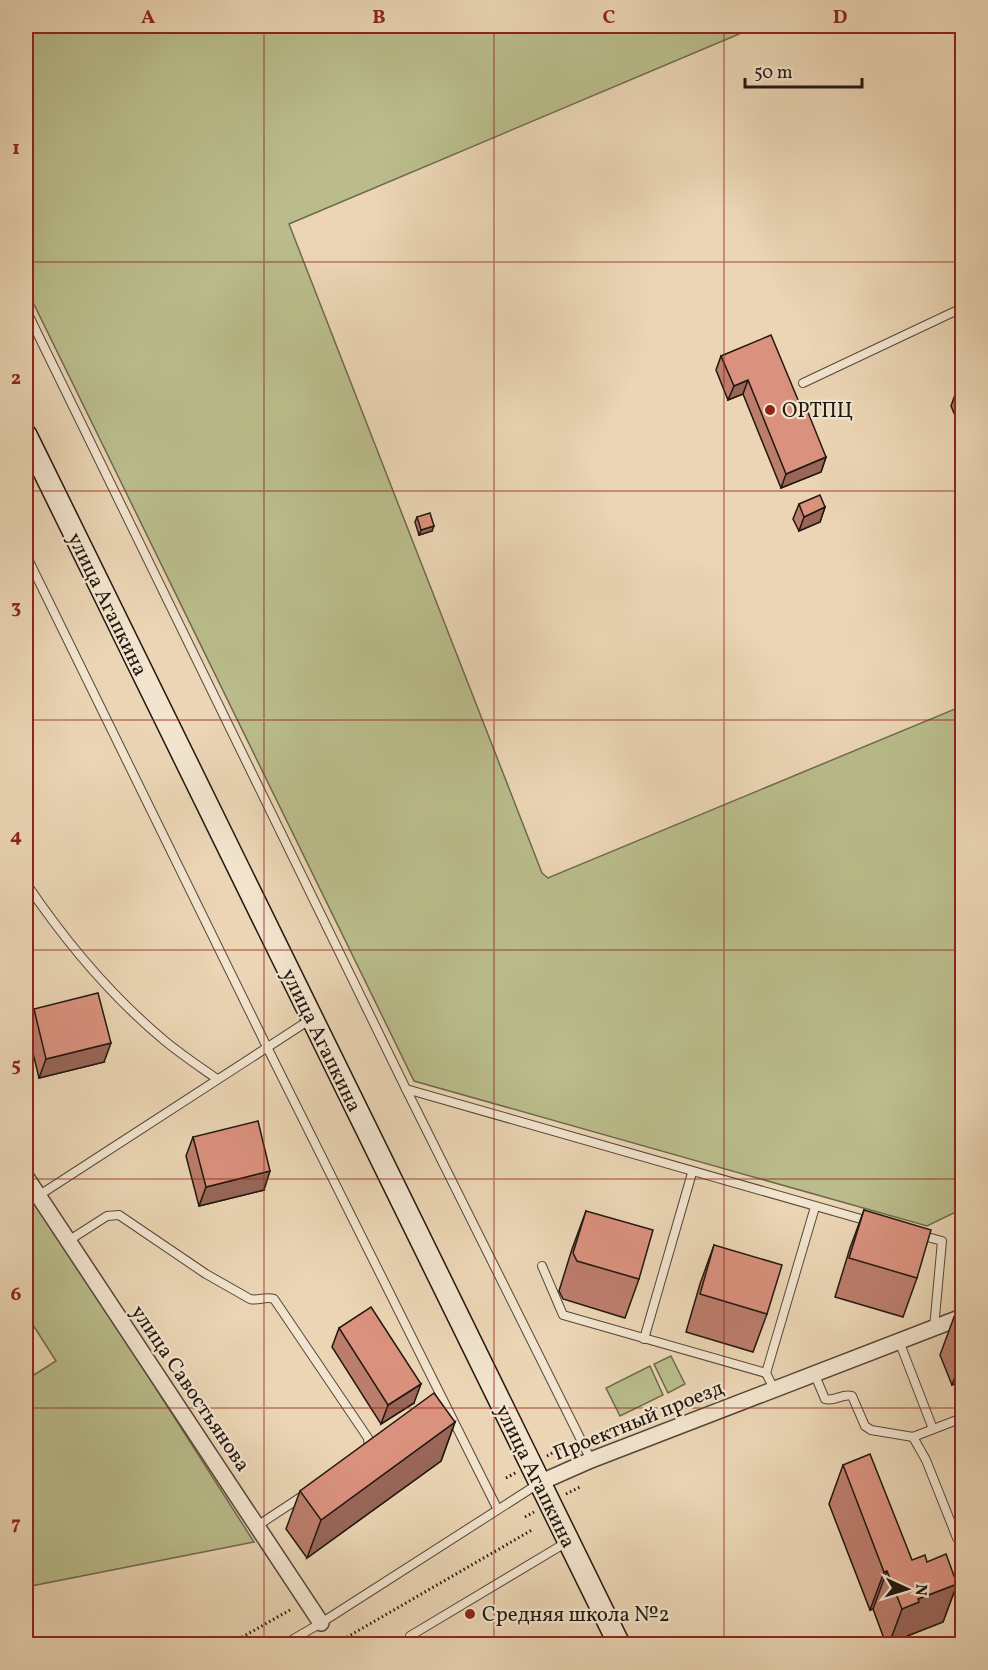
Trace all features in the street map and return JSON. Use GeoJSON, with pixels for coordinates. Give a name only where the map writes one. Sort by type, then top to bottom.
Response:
{"type":"FeatureCollection","features":[{"type":"Feature","properties":{"kind":"main road","name":"улица Агапкина"},"geometry":{"type":"LineString","coordinates":[[26,435],[619,1644]]}},
{"type":"Feature","properties":{"kind":"street","name":"улица Савостьянова"},"geometry":{"type":"LineString","coordinates":[[26,1177],[321,1623]]}},
{"type":"Feature","properties":{"kind":"street","name":"Проектный проезд"},"geometry":{"type":"LineString","coordinates":[[539,1483],[591,1460],[963,1317]]}},
{"type":"Feature","properties":{"kind":"lane"},"geometry":{"type":"LineString","coordinates":[[803,383],[963,308]]}},
{"type":"Feature","properties":{"kind":"lane"},"geometry":{"type":"LineString","coordinates":[[26,310],[406,1089],[591,1460]]}},
{"type":"Feature","properties":{"kind":"lane"},"geometry":{"type":"LineString","coordinates":[[26,555],[267,1047],[497,1508]]}},
{"type":"Feature","properties":{"kind":"lane"},"geometry":{"type":"LineString","coordinates":[[26,883],[57,927],[127,1006],[166,1042],[217,1079]]}},
{"type":"Feature","properties":{"kind":"lane"},"geometry":{"type":"LineString","coordinates":[[38,1196],[312,1019]]}},
{"type":"Feature","properties":{"kind":"lane"},"geometry":{"type":"LineString","coordinates":[[406,1089],[692,1173],[873,1222]]}},
{"type":"Feature","properties":{"kind":"lane"},"geometry":{"type":"LineString","coordinates":[[644,1339],[692,1173]]}},
{"type":"Feature","properties":{"kind":"lane"},"geometry":{"type":"LineString","coordinates":[[774,1389],[766,1373],[815,1207]]}},
{"type":"Feature","properties":{"kind":"lane"},"geometry":{"type":"LineString","coordinates":[[68,1242],[107,1216],[119,1215],[189,1263],[250,1299],[274,1299],[368,1438],[370,1447],[366,1454]]}},
{"type":"Feature","properties":{"kind":"lane"},"geometry":{"type":"LineString","coordinates":[[908,1232],[942,1241],[934,1328]]}},
{"type":"Feature","properties":{"kind":"lane"},"geometry":{"type":"LineString","coordinates":[[542,1266],[563,1315],[766,1373]]}},
{"type":"Feature","properties":{"kind":"lane"},"geometry":{"type":"LineString","coordinates":[[899,1341],[933,1429]]}},
{"type":"Feature","properties":{"kind":"lane"},"geometry":{"type":"LineString","coordinates":[[814,1373],[825,1399],[852,1396],[865,1426],[870,1430],[914,1437],[963,1418]]}},
{"type":"Feature","properties":{"kind":"lane"},"geometry":{"type":"LineString","coordinates":[[914,1437],[926,1460],[957,1538]]}},
{"type":"Feature","properties":{"kind":"lane","name":"Проектный проезд"},"geometry":{"type":"LineString","coordinates":[[285,1644],[539,1483]]}},
{"type":"Feature","properties":{"kind":"lane"},"geometry":{"type":"LineString","coordinates":[[257,1526],[306,1493]]}},
{"type":"Feature","properties":{"kind":"lane"},"geometry":{"type":"LineString","coordinates":[[410,1636],[568,1541]]}},
{"type":"Feature","properties":{"kind":"path"},"geometry":{"type":"LineString","coordinates":[[335,1644],[532,1530]]}},
{"type":"Feature","properties":{"kind":"path"},"geometry":{"type":"LineString","coordinates":[[230,1644],[290,1610]]}},
{"type":"Feature","properties":{"kind":"green space"},"geometry":{"type":"Polygon","coordinates":[[[26,26],[758,26],[289,224],[542,873],[548,878],[962,706],[962,1209],[927,1226],[414,1081],[26,288],[26,26]]]}},
{"type":"Feature","properties":{"kind":"green space"},"geometry":{"type":"Polygon","coordinates":[[[26,1190],[254,1542],[26,1587],[26,1380],[56,1361],[26,1314],[26,1190]]]}},
{"type":"Feature","properties":{"kind":"green space"},"geometry":{"type":"Polygon","coordinates":[[[671,1356],[685,1384],[668,1393],[654,1364],[671,1356]]]}},
{"type":"Feature","properties":{"kind":"green space"},"geometry":{"type":"Polygon","coordinates":[[[650,1366],[663,1395],[620,1416],[606,1388],[650,1366]]]}},
{"type":"Feature","properties":{"kind":"building","name":"ОРТПЦ"},"geometry":{"type":"Polygon","coordinates":[[[771,335],[801,407],[805,405],[826,457],[786,474],[748,380],[734,386],[721,356],[771,335]]]}},
{"type":"Feature","properties":{"kind":"building"},"geometry":{"type":"Polygon","coordinates":[[[963,389],[963,408],[956,392],[963,389]]]}},
{"type":"Feature","properties":{"kind":"building"},"geometry":{"type":"Polygon","coordinates":[[[820,495],[825,507],[804,517],[799,504],[820,495]]]}},
{"type":"Feature","properties":{"kind":"building"},"geometry":{"type":"Polygon","coordinates":[[[430,513],[434,526],[421,530],[417,517],[430,513]]]}},
{"type":"Feature","properties":{"kind":"building"},"geometry":{"type":"Polygon","coordinates":[[[98,993],[111,1043],[46,1059],[34,1009],[98,993]]]}},
{"type":"Feature","properties":{"kind":"building"},"geometry":{"type":"Polygon","coordinates":[[[258,1121],[270,1171],[206,1187],[193,1137],[258,1121]]]}},
{"type":"Feature","properties":{"kind":"building"},"geometry":{"type":"Polygon","coordinates":[[[864,1210],[931,1230],[917,1278],[849,1258],[864,1210]]]}},
{"type":"Feature","properties":{"kind":"building"},"geometry":{"type":"Polygon","coordinates":[[[586,1211],[653,1230],[639,1279],[577,1261],[573,1253],[586,1211]]]}},
{"type":"Feature","properties":{"kind":"building"},"geometry":{"type":"Polygon","coordinates":[[[714,1245],[782,1265],[767,1314],[700,1294],[714,1245]]]}},
{"type":"Feature","properties":{"kind":"building"},"geometry":{"type":"Polygon","coordinates":[[[371,1307],[421,1384],[388,1405],[339,1328],[371,1307]]]}},
{"type":"Feature","properties":{"kind":"building"},"geometry":{"type":"Polygon","coordinates":[[[963,1313],[963,1338],[954,1317],[963,1313]]]}},
{"type":"Feature","properties":{"kind":"building"},"geometry":{"type":"Polygon","coordinates":[[[434,1393],[455,1422],[321,1520],[300,1491],[434,1393]]]}},
{"type":"Feature","properties":{"kind":"building"},"geometry":{"type":"Polygon","coordinates":[[[870,1454],[912,1560],[925,1555],[927,1562],[946,1554],[957,1584],[918,1599],[919,1602],[902,1609],[887,1571],[884,1572],[843,1465],[870,1454]]]}},
{"type":"Feature","properties":{"kind":"place","name":"ОРТПЦ"},"geometry":{"type":"Point","coordinates":[770,410]}},
{"type":"Feature","properties":{"kind":"place","name":"Средняя школа №2"},"geometry":{"type":"Point","coordinates":[470,1614]}}]}
